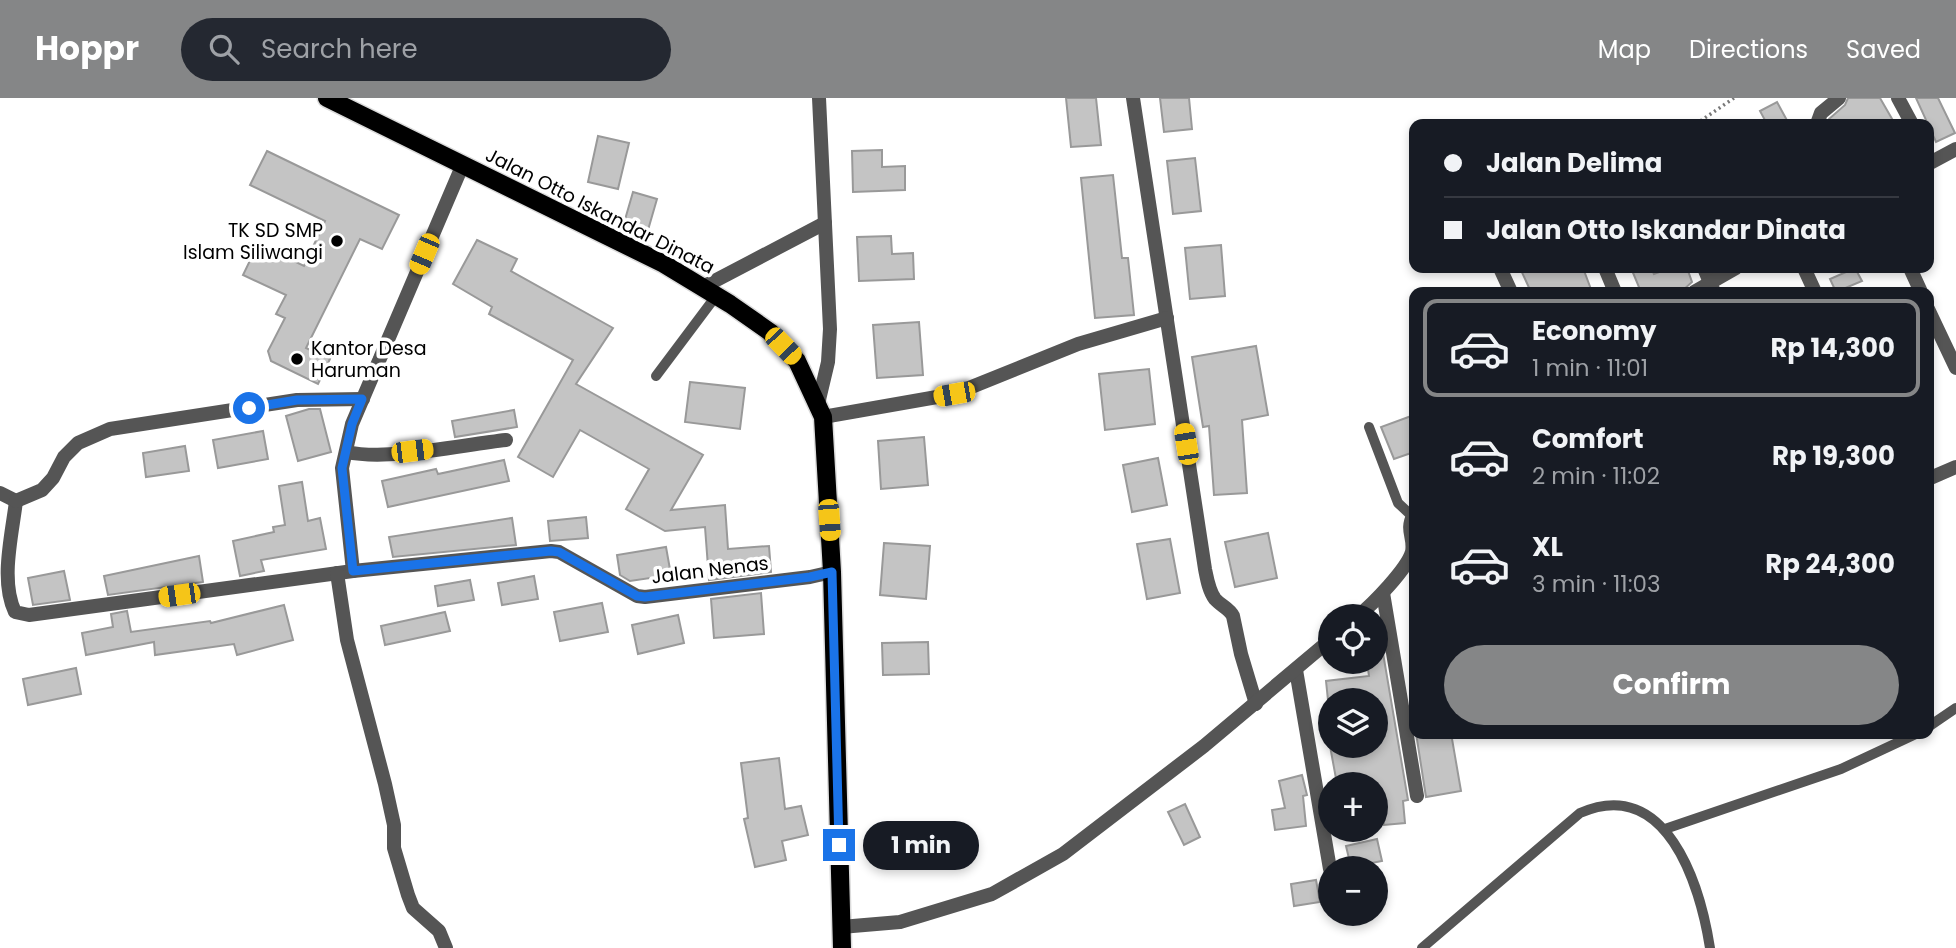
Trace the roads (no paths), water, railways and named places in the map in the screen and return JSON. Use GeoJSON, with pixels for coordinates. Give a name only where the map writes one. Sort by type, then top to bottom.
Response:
{"type":"FeatureCollection","features":[{"type":"Feature","properties":{"kind":"main road","name":"Jalan Otto Iskandar Dinata"},"geometry":{"type":"LineString","coordinates":[[327,98],[664,264],[770,332],[797,360],[820,410],[832,572],[842,948]]}},
{"type":"Feature","properties":{"kind":"street"},"geometry":{"type":"LineString","coordinates":[[819,98],[830,328],[828,362],[820,410],[954,394],[1078,344],[1167,318]]}},
{"type":"Feature","properties":{"kind":"street"},"geometry":{"type":"LineString","coordinates":[[1133,98],[1209,587],[1216,599],[1231,611],[1256,704]]}},
{"type":"Feature","properties":{"kind":"street"},"geometry":{"type":"LineString","coordinates":[[1819,119],[1821,113],[1839,98]]}},
{"type":"Feature","properties":{"kind":"street"},"geometry":{"type":"LineString","coordinates":[[1898,98],[1909,119]]}},
{"type":"Feature","properties":{"kind":"street"},"geometry":{"type":"LineString","coordinates":[[1934,159],[1956,149]]}},
{"type":"Feature","properties":{"kind":"street"},"geometry":{"type":"LineString","coordinates":[[353,571],[342,468],[352,424],[463,164]]}},
{"type":"Feature","properties":{"kind":"street"},"geometry":{"type":"LineString","coordinates":[[709,292],[825,223]]}},
{"type":"Feature","properties":{"kind":"street"},"geometry":{"type":"LineString","coordinates":[[1713,287],[1730,273]]}},
{"type":"Feature","properties":{"kind":"street"},"geometry":{"type":"LineString","coordinates":[[1934,322],[1956,368]]}},
{"type":"Feature","properties":{"kind":"street"},"geometry":{"type":"LineString","coordinates":[[0,493],[16,502],[42,490],[53,478],[64,457],[78,443],[110,429],[297,400],[362,399]]}},
{"type":"Feature","properties":{"kind":"street"},"geometry":{"type":"LineString","coordinates":[[346,452],[364,455],[389,454],[506,440]]}},
{"type":"Feature","properties":{"kind":"street"},"geometry":{"type":"LineString","coordinates":[[1934,476],[1956,467]]}},
{"type":"Feature","properties":{"kind":"street","name":"Jalan Nenas"},"geometry":{"type":"LineString","coordinates":[[16,502],[6,554],[6,585],[11,606],[15,612],[22,614],[47,614],[353,571],[551,551],[559,552],[637,596],[645,597],[832,572]]}},
{"type":"Feature","properties":{"kind":"street"},"geometry":{"type":"LineString","coordinates":[[1371,604],[1382,593],[1409,555]]}},
{"type":"Feature","properties":{"kind":"street"},"geometry":{"type":"LineString","coordinates":[[337,573],[347,640],[394,825],[394,848],[413,908],[439,931],[446,948]]}},
{"type":"Feature","properties":{"kind":"street"},"geometry":{"type":"LineString","coordinates":[[1382,593],[1418,796]]}},
{"type":"Feature","properties":{"kind":"street"},"geometry":{"type":"LineString","coordinates":[[841,927],[900,922],[992,894],[1063,854],[1256,704],[1318,651]]}},
{"type":"Feature","properties":{"kind":"street"},"geometry":{"type":"LineString","coordinates":[[1296,670],[1328,856]]}},
{"type":"Feature","properties":{"kind":"lane"},"geometry":{"type":"LineString","coordinates":[[656,376],[709,292]]}},
{"type":"Feature","properties":{"kind":"lane"},"geometry":{"type":"LineString","coordinates":[[1369,427],[1398,503],[1409,512]]}},
{"type":"Feature","properties":{"kind":"lane"},"geometry":{"type":"LineString","coordinates":[[1934,723],[1956,708]]}},
{"type":"Feature","properties":{"kind":"lane"},"geometry":{"type":"LineString","coordinates":[[1665,829],[1842,769],[1905,739]]}},
{"type":"Feature","properties":{"kind":"lane"},"geometry":{"type":"LineString","coordinates":[[1422,948],[1580,813],[1597,806],[1624,805],[1645,813],[1665,829],[1680,852],[1695,883],[1710,948]]}},
{"type":"Feature","properties":{"kind":"place","name":"TK SD SMP Islam Siliwangi"},"geometry":{"type":"Point","coordinates":[337,241]}},
{"type":"Feature","properties":{"kind":"place","name":"Kantor Desa Haruman"},"geometry":{"type":"Point","coordinates":[297,359]}}]}
